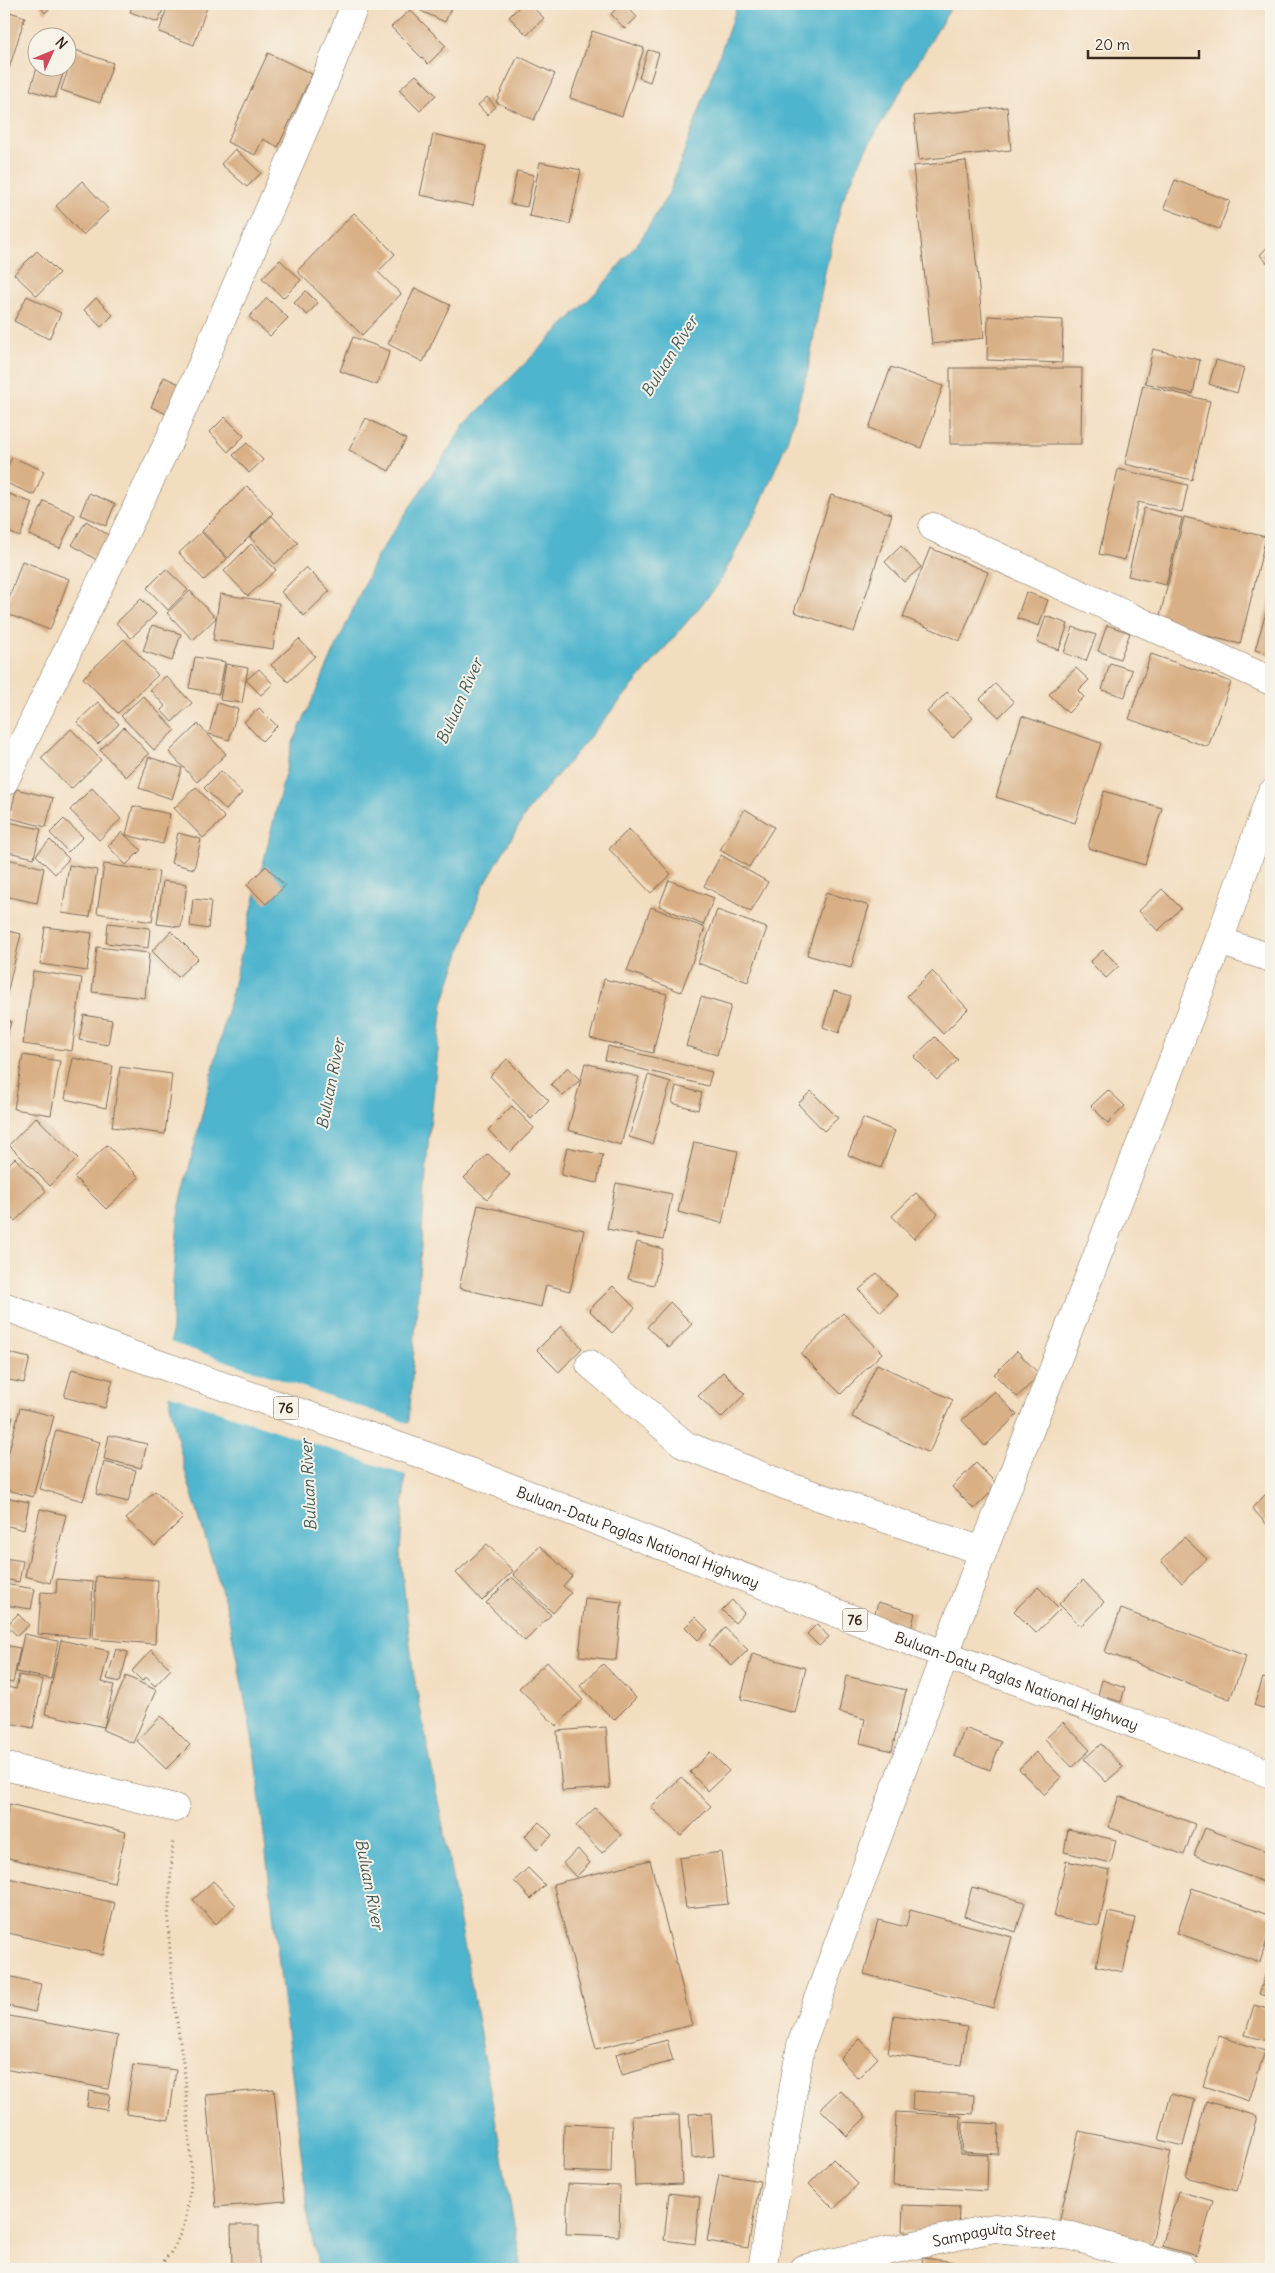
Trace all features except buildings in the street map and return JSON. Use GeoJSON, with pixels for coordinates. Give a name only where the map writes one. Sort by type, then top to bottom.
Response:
{"type":"FeatureCollection","features":[{"type":"Feature","properties":{"kind":"main road"},"geometry":{"type":"LineString","coordinates":[[4,782],[168,443],[322,88],[355,4]]}},
{"type":"Feature","properties":{"kind":"main road"},"geometry":{"type":"LineString","coordinates":[[933,527],[1271,681]]}},
{"type":"Feature","properties":{"kind":"main road"},"geometry":{"type":"LineString","coordinates":[[762,2269],[802,2045],[983,1551],[1219,941],[1271,794]]}},
{"type":"Feature","properties":{"kind":"main road"},"geometry":{"type":"LineString","coordinates":[[1219,941],[1271,958]]}},
{"type":"Feature","properties":{"kind":"main road","name":"Buluan-Datu Paglas National Highway"},"geometry":{"type":"LineString","coordinates":[[4,1306],[132,1355],[441,1461],[946,1655],[1271,1774]]}},
{"type":"Feature","properties":{"kind":"main road"},"geometry":{"type":"LineString","coordinates":[[590,1364],[686,1445],[787,1486],[983,1551]]}},
{"type":"Feature","properties":{"kind":"main road"},"geometry":{"type":"LineString","coordinates":[[4,1766],[175,1808]]}},
{"type":"Feature","properties":{"kind":"main road","name":"Sampaguita Street"},"geometry":{"type":"LineString","coordinates":[[802,2269],[994,2228],[1072,2236],[1183,2269]]}},
{"type":"Feature","properties":{"kind":"path"},"geometry":{"type":"LineString","coordinates":[[158,2269],[174,2248],[185,2223],[190,2186],[190,2146],[185,2076],[173,1995],[168,1922],[175,1808]]}},
{"type":"Feature","properties":{"kind":"water","name":"Buluan River"},"geometry":{"type":"Polygon","coordinates":[[[738,4],[953,4],[866,149],[842,201],[825,272],[808,370],[786,444],[758,509],[718,585],[528,810],[481,890],[443,1003],[428,1145],[400,1553],[413,1671],[444,1832],[522,2269],[319,2269],[310,2229],[253,1741],[227,1609],[185,1471],[170,1405],[173,1283],[179,1209],[292,745],[376,558],[466,423],[602,286],[641,239],[669,193],[738,4]]]}},
{"type":"Feature","properties":{"kind":"pier"},"geometry":{"type":"Polygon","coordinates":[[[170,1342],[411,1424],[408,1476],[168,1394],[170,1342]]]}}]}
